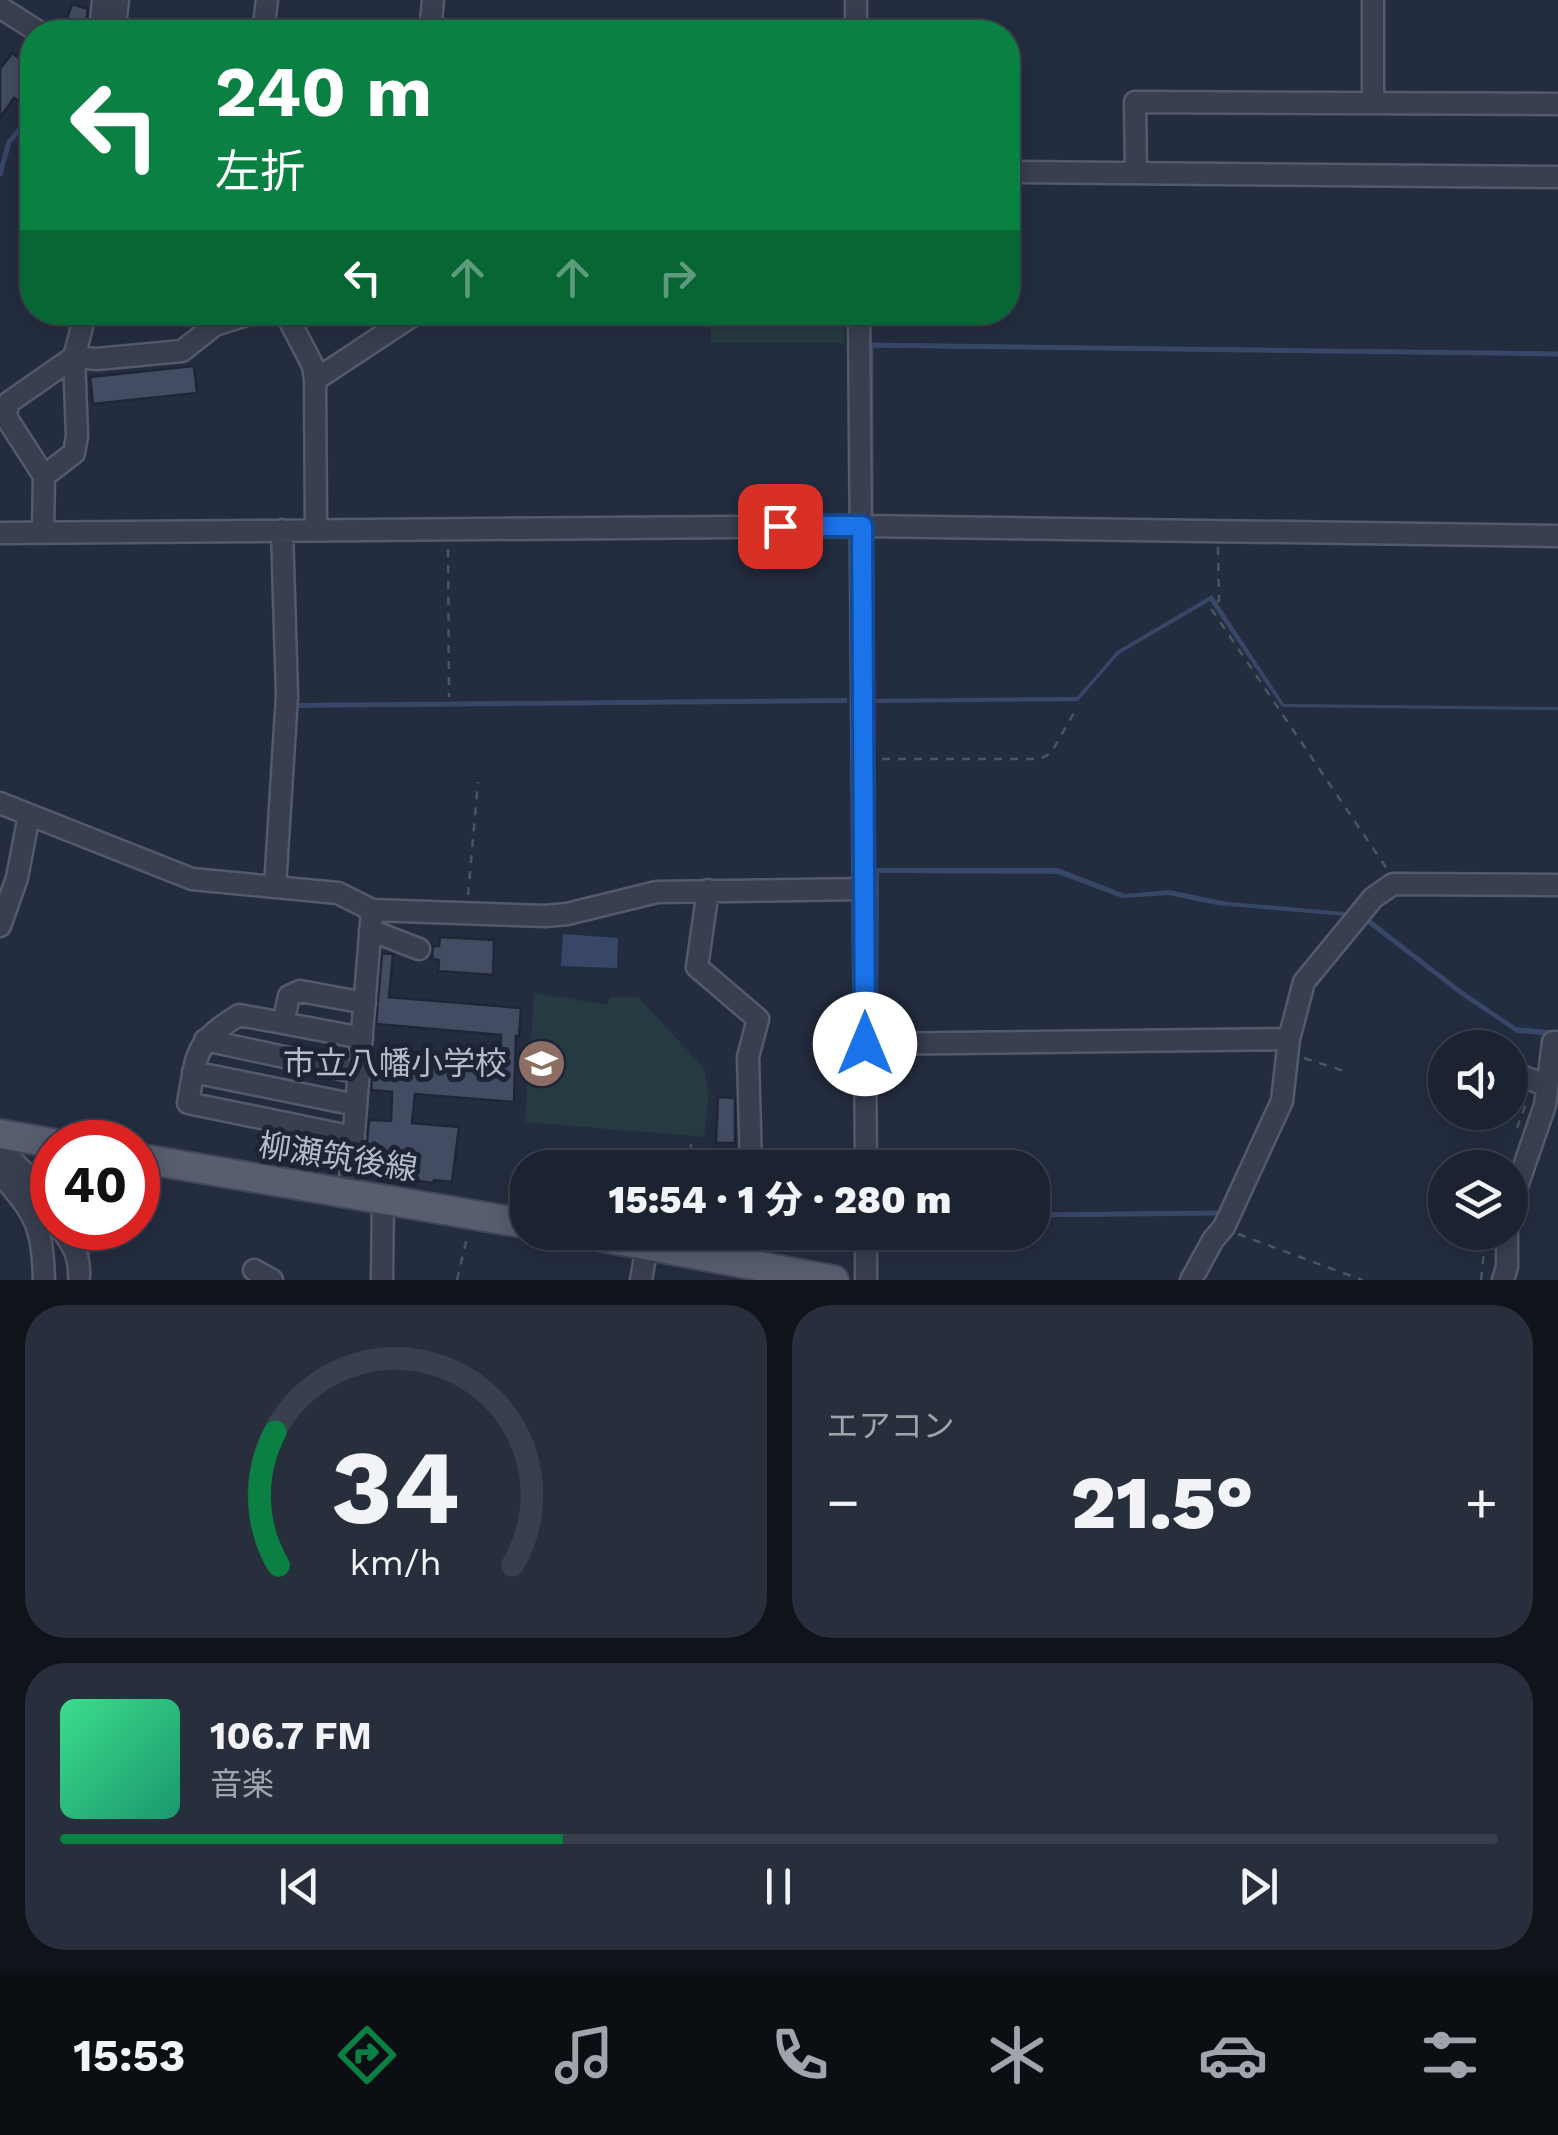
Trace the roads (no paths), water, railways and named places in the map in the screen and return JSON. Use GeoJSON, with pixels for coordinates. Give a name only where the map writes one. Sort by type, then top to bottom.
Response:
{"type":"FeatureCollection","features":[{"type":"Feature","properties":{"kind":"main road"},"geometry":{"type":"LineString","coordinates":[[1,1153],[30,1147]]}},
{"type":"Feature","properties":{"kind":"main road","name":"柳瀬筑後線"},"geometry":{"type":"LineString","coordinates":[[160,1162],[383,1200],[472,1210],[510,1220]]}},
{"type":"Feature","properties":{"kind":"main road"},"geometry":{"type":"LineString","coordinates":[[669,1250],[834,1280]]}},
{"type":"Feature","properties":{"kind":"street"},"geometry":{"type":"LineString","coordinates":[[1,9],[6,0]]}},
{"type":"Feature","properties":{"kind":"street"},"geometry":{"type":"LineString","coordinates":[[1372,103],[1373,0]]}},
{"type":"Feature","properties":{"kind":"street"},"geometry":{"type":"LineString","coordinates":[[1136,174],[1135,102],[1558,104]]}},
{"type":"Feature","properties":{"kind":"street"},"geometry":{"type":"LineString","coordinates":[[1020,172],[1558,177]]}},
{"type":"Feature","properties":{"kind":"street"},"geometry":{"type":"LineString","coordinates":[[44,476],[74,453],[74,358],[83,325]]}},
{"type":"Feature","properties":{"kind":"street"},"geometry":{"type":"LineString","coordinates":[[43,533],[44,476],[6,416],[8,403],[74,358],[182,351],[214,325]]}},
{"type":"Feature","properties":{"kind":"street"},"geometry":{"type":"LineString","coordinates":[[292,325],[316,380],[316,530]]}},
{"type":"Feature","properties":{"kind":"street"},"geometry":{"type":"LineString","coordinates":[[316,380],[398,325]]}},
{"type":"Feature","properties":{"kind":"street"},"geometry":{"type":"LineString","coordinates":[[859,325],[866,1150]]}},
{"type":"Feature","properties":{"kind":"street"},"geometry":{"type":"LineString","coordinates":[[0,533],[862,526],[1558,536]]}},
{"type":"Feature","properties":{"kind":"street"},"geometry":{"type":"LineString","coordinates":[[275,887],[287,696],[282,530]]}},
{"type":"Feature","properties":{"kind":"street"},"geometry":{"type":"LineString","coordinates":[[0,803],[192,879],[338,893],[371,920],[419,950]]}},
{"type":"Feature","properties":{"kind":"street"},"geometry":{"type":"LineString","coordinates":[[0,926],[17,878],[29,815]]}},
{"type":"Feature","properties":{"kind":"street"},"geometry":{"type":"LineString","coordinates":[[1191,1280],[1222,1229],[1282,1101],[1288,1048],[1304,982],[1373,898],[1396,884],[1558,886]]}},
{"type":"Feature","properties":{"kind":"street"},"geometry":{"type":"LineString","coordinates":[[371,920],[466,912],[567,914],[657,892],[865,889]]}},
{"type":"Feature","properties":{"kind":"street"},"geometry":{"type":"LineString","coordinates":[[708,890],[697,967],[758,1019],[748,1057],[750,1150]]}},
{"type":"Feature","properties":{"kind":"street"},"geometry":{"type":"LineString","coordinates":[[350,1193],[371,920]]}},
{"type":"Feature","properties":{"kind":"street"},"geometry":{"type":"LineString","coordinates":[[283,1023],[288,996],[300,991],[365,1003]]}},
{"type":"Feature","properties":{"kind":"street"},"geometry":{"type":"LineString","coordinates":[[354,1137],[188,1103],[197,1054],[205,1040],[239,1015],[362,1038]]}},
{"type":"Feature","properties":{"kind":"street"},"geometry":{"type":"LineString","coordinates":[[205,1040],[359,1073]]}},
{"type":"Feature","properties":{"kind":"street"},"geometry":{"type":"LineString","coordinates":[[1528,1155],[1545,1106],[1554,1042],[1558,1042]]}},
{"type":"Feature","properties":{"kind":"street"},"geometry":{"type":"LineString","coordinates":[[865,1044],[1288,1048]]}},
{"type":"Feature","properties":{"kind":"street"},"geometry":{"type":"LineString","coordinates":[[194,1072],[356,1105]]}},
{"type":"Feature","properties":{"kind":"street"},"geometry":{"type":"LineString","coordinates":[[1528,1078],[1547,1086]]}},
{"type":"Feature","properties":{"kind":"street"},"geometry":{"type":"LineString","coordinates":[[1,1153],[30,1180]]}},
{"type":"Feature","properties":{"kind":"street"},"geometry":{"type":"LineString","coordinates":[[1,1153],[30,1207]]}},
{"type":"Feature","properties":{"kind":"street"},"geometry":{"type":"LineString","coordinates":[[382,1280],[383,1200]]}},
{"type":"Feature","properties":{"kind":"street"},"geometry":{"type":"LineString","coordinates":[[44,1280],[52,1250]]}},
{"type":"Feature","properties":{"kind":"street"},"geometry":{"type":"LineString","coordinates":[[70,1250],[80,1262],[79,1276]]}},
{"type":"Feature","properties":{"kind":"street"},"geometry":{"type":"LineString","coordinates":[[641,1280],[646,1250]]}},
{"type":"Feature","properties":{"kind":"street"},"geometry":{"type":"LineString","coordinates":[[734,1262],[737,1250]]}},
{"type":"Feature","properties":{"kind":"street"},"geometry":{"type":"LineString","coordinates":[[866,1250],[866,1280]]}},
{"type":"Feature","properties":{"kind":"street"},"geometry":{"type":"LineString","coordinates":[[1503,1280],[1507,1250]]}},
{"type":"Feature","properties":{"kind":"water"},"geometry":{"type":"Polygon","coordinates":[[[1212,595],[1284,704],[1558,710],[1282,707],[1210,601],[1119,654],[1078,701],[870,703],[870,699],[1077,697],[1117,651],[1212,595]]]}},
{"type":"Feature","properties":{"kind":"water"},"geometry":{"type":"Polygon","coordinates":[[[847,698],[847,703],[295,708],[292,703],[847,698]]]}},
{"type":"Feature","properties":{"kind":"water"},"geometry":{"type":"Polygon","coordinates":[[[873,868],[1058,868],[1125,894],[1169,890],[1228,902],[1345,912],[1345,916],[1217,905],[1168,895],[1122,898],[1058,874],[879,873],[878,1034],[874,1034],[873,868]]]}},
{"type":"Feature","properties":{"kind":"water"},"geometry":{"type":"Polygon","coordinates":[[[1366,916],[1516,1027],[1558,1031],[1558,1036],[1513,1030],[1363,920],[1366,916]]]}},
{"type":"Feature","properties":{"kind":"water"},"geometry":{"type":"Polygon","coordinates":[[[563,934],[618,938],[617,968],[561,966],[563,934]]]}},
{"type":"Feature","properties":{"kind":"waterway"},"geometry":{"type":"LineString","coordinates":[[0,174],[9,142],[20,129]]}},
{"type":"Feature","properties":{"kind":"waterway"},"geometry":{"type":"LineString","coordinates":[[871,521],[871,345],[1558,354]]}},
{"type":"Feature","properties":{"kind":"waterway"},"geometry":{"type":"LineString","coordinates":[[872,532],[873,751]]}},
{"type":"Feature","properties":{"kind":"waterway"},"geometry":{"type":"LineString","coordinates":[[873,767],[873,784]]}},
{"type":"Feature","properties":{"kind":"waterway"},"geometry":{"type":"LineString","coordinates":[[1050,1215],[1220,1213]]}},
{"type":"Feature","properties":{"kind":"waterway"},"geometry":{"type":"LineString","coordinates":[[87,1264],[89,1250]]}},
{"type":"Feature","properties":{"kind":"place","name":"市立八幡小学校"},"geometry":{"type":"Point","coordinates":[542,1063]}}]}
